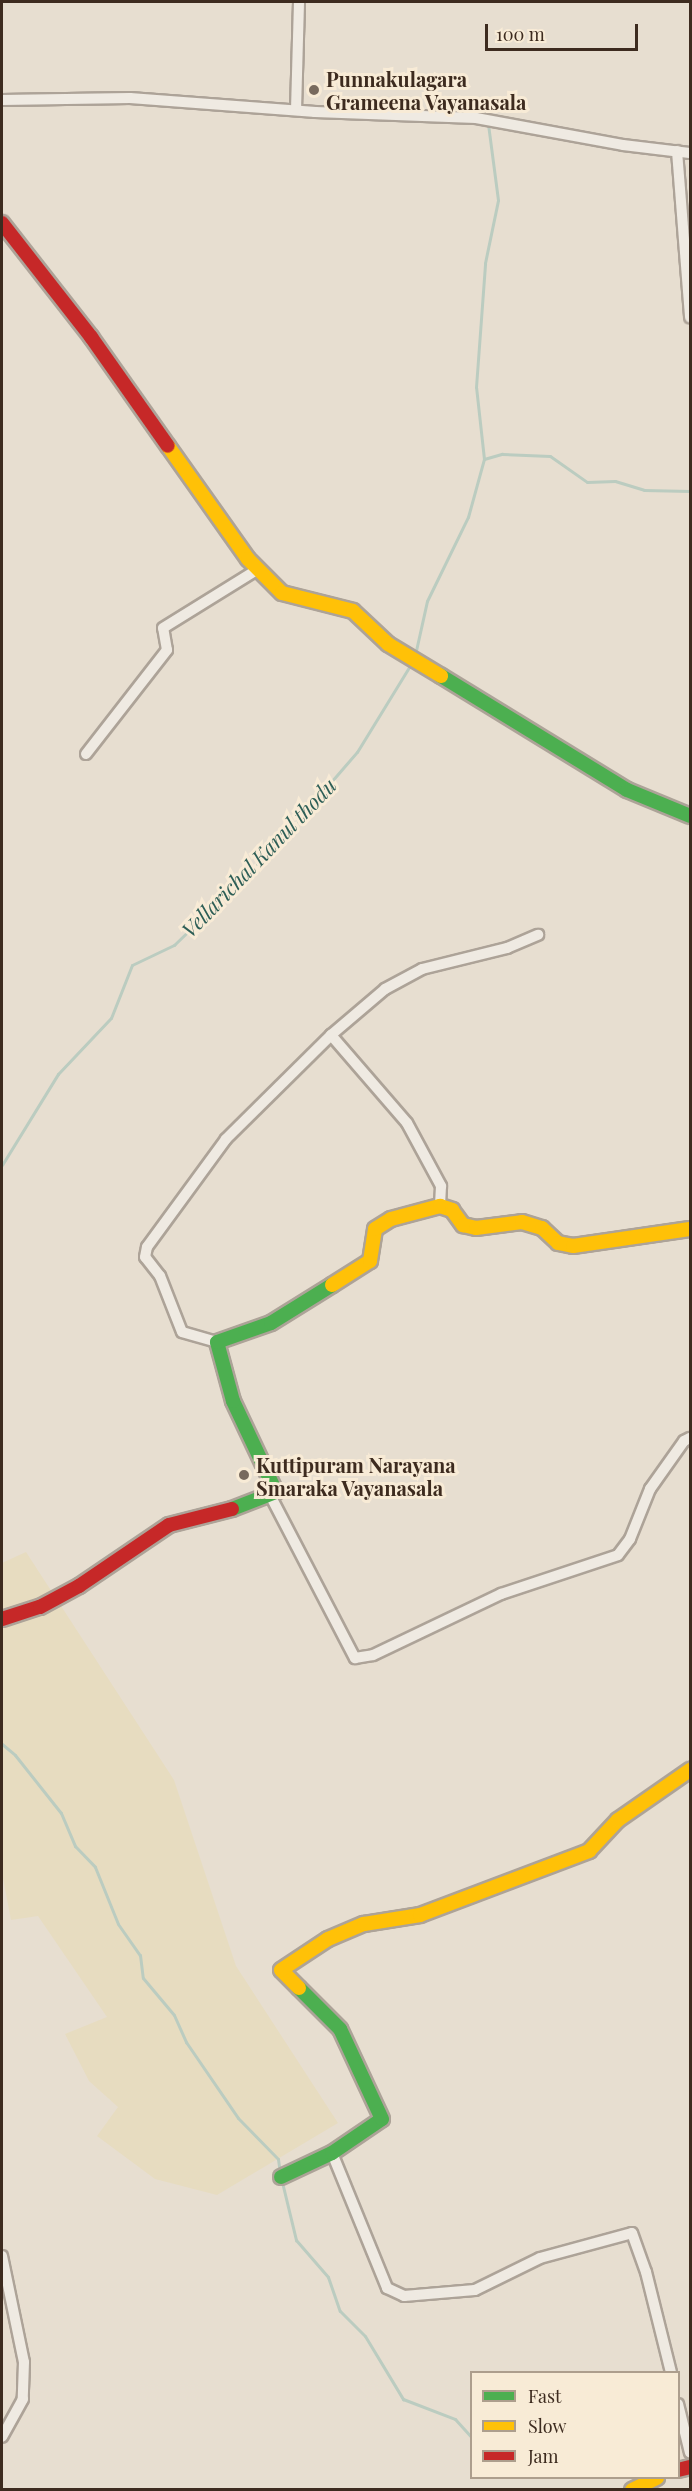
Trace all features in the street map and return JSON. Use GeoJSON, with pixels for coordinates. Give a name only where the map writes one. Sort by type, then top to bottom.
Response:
{"type":"FeatureCollection","features":[{"type":"Feature","properties":{"kind":"street"},"geometry":{"type":"LineString","coordinates":[[296,110],[299,2]]}},
{"type":"Feature","properties":{"kind":"street"},"geometry":{"type":"LineString","coordinates":[[2,100],[130,98],[296,110],[476,118],[690,153]]}},
{"type":"Feature","properties":{"kind":"street"},"geometry":{"type":"LineString","coordinates":[[677,151],[690,317]]}},
{"type":"Feature","properties":{"kind":"street"},"geometry":{"type":"LineString","coordinates":[[2,223],[91,337],[137,405],[258,569],[282,593],[353,611],[403,653],[627,790],[690,816]]}},
{"type":"Feature","properties":{"kind":"street"},"geometry":{"type":"LineString","coordinates":[[86,754],[167,650],[164,628],[258,569]]}},
{"type":"Feature","properties":{"kind":"street"},"geometry":{"type":"LineString","coordinates":[[538,935],[507,948],[422,969],[385,988],[332,1035],[226,1138],[147,1247],[145,1257],[160,1276],[182,1332],[217,1342],[271,1323],[370,1261],[375,1229],[391,1219],[440,1206],[452,1210],[463,1225],[476,1228],[522,1222],[542,1228],[558,1243],[573,1246],[690,1229]]}},
{"type":"Feature","properties":{"kind":"street"},"geometry":{"type":"LineString","coordinates":[[332,1035],[408,1123],[441,1186],[440,1206]]}},
{"type":"Feature","properties":{"kind":"street"},"geometry":{"type":"LineString","coordinates":[[2,1619],[40,1607],[79,1586],[169,1526],[276,1492],[233,1401],[217,1342]]}},
{"type":"Feature","properties":{"kind":"street"},"geometry":{"type":"LineString","coordinates":[[270,1495],[355,1658],[373,1655],[501,1594],[618,1555],[630,1539],[650,1489],[684,1441],[690,1438]]}},
{"type":"Feature","properties":{"kind":"street"},"geometry":{"type":"LineString","coordinates":[[281,2177],[332,2152],[382,2119],[339,2029],[281,1970],[328,1939],[364,1924],[420,1915],[499,1882],[589,1851],[618,1820],[652,1793],[690,1770]]}},
{"type":"Feature","properties":{"kind":"street"},"geometry":{"type":"LineString","coordinates":[[332,2152],[387,2288],[404,2296],[475,2290],[540,2258],[632,2233],[646,2272],[671,2371]]}},
{"type":"Feature","properties":{"kind":"street"},"geometry":{"type":"LineString","coordinates":[[2,2256],[24,2362],[23,2399],[2,2437]]}},
{"type":"Feature","properties":{"kind":"street"},"geometry":{"type":"LineString","coordinates":[[680,2412],[690,2453]]}},
{"type":"Feature","properties":{"kind":"street"},"geometry":{"type":"LineString","coordinates":[[632,2490],[655,2479]]}},
{"type":"Feature","properties":{"kind":"shaded area"},"geometry":{"type":"Polygon","coordinates":[[[26,1552],[174,1780],[236,1966],[338,2123],[217,2195],[155,2179],[97,2136],[118,2107],[89,2081],[65,2034],[107,2017],[38,1916],[11,1920],[2,1873],[2,1563],[26,1552]]]}},
{"type":"Feature","properties":{"kind":"waterway","name":"Vellarichal Kanul thodu"},"geometry":{"type":"LineString","coordinates":[[415,655],[427,601],[468,517],[484,459],[476,387],[485,263],[498,200],[488,124]]}},
{"type":"Feature","properties":{"kind":"waterway"},"geometry":{"type":"LineString","coordinates":[[484,459],[502,454],[550,456],[587,482],[615,481],[644,490],[690,491]]}},
{"type":"Feature","properties":{"kind":"waterway","name":"Vellarichal Kanul thodu"},"geometry":{"type":"LineString","coordinates":[[2,1165],[58,1074],[111,1018],[132,965],[174,945],[274,848],[357,752],[411,664]]}},
{"type":"Feature","properties":{"kind":"waterway"},"geometry":{"type":"LineString","coordinates":[[2,1744],[15,1755],[61,1813],[75,1846],[95,1867],[118,1924],[140,1955],[143,1978],[174,2015],[186,2042],[238,2118],[278,2159],[280,2173]]}},
{"type":"Feature","properties":{"kind":"waterway"},"geometry":{"type":"LineString","coordinates":[[282,2182],[296,2240],[328,2277],[340,2311],[365,2336],[403,2399],[455,2419],[470,2436]]}},
{"type":"Feature","properties":{"kind":"traffic: fast"},"geometry":{"type":"LineString","coordinates":[[441,676],[627,790],[690,816]]}},
{"type":"Feature","properties":{"kind":"traffic: fast"},"geometry":{"type":"LineString","coordinates":[[232,1509],[276,1492],[233,1401],[217,1342],[271,1323],[332,1285]]}},
{"type":"Feature","properties":{"kind":"traffic: fast"},"geometry":{"type":"LineString","coordinates":[[281,2177],[332,2153],[382,2119],[340,2029],[299,1988]]}},
{"type":"Feature","properties":{"kind":"traffic: slow"},"geometry":{"type":"LineString","coordinates":[[168,446],[248,559],[282,593],[353,611],[388,644],[441,676]]}},
{"type":"Feature","properties":{"kind":"traffic: slow"},"geometry":{"type":"LineString","coordinates":[[332,1285],[370,1261],[375,1229],[391,1219],[440,1206],[452,1210],[463,1225],[476,1228],[522,1222],[542,1228],[558,1243],[573,1246],[690,1229]]}},
{"type":"Feature","properties":{"kind":"traffic: slow"},"geometry":{"type":"LineString","coordinates":[[299,1988],[281,1970],[328,1939],[364,1924],[420,1915],[589,1851],[618,1820],[690,1770]]}},
{"type":"Feature","properties":{"kind":"traffic: slow"},"geometry":{"type":"LineString","coordinates":[[632,2490],[655,2479]]}},
{"type":"Feature","properties":{"kind":"traffic: jam"},"geometry":{"type":"LineString","coordinates":[[2,223],[91,337],[168,446]]}},
{"type":"Feature","properties":{"kind":"traffic: jam"},"geometry":{"type":"LineString","coordinates":[[2,1619],[40,1607],[79,1586],[169,1525],[232,1509]]}},
{"type":"Feature","properties":{"kind":"traffic: jam"},"geometry":{"type":"LineString","coordinates":[[680,2470],[690,2467]]}},
{"type":"Feature","properties":{"kind":"place","name":"Punnakulagara Grameena Vayanasala"},"geometry":{"type":"Point","coordinates":[314,90]}},
{"type":"Feature","properties":{"kind":"place","name":"Kuttipuram Narayana Smaraka Vayanasala"},"geometry":{"type":"Point","coordinates":[244,1475]}}]}
